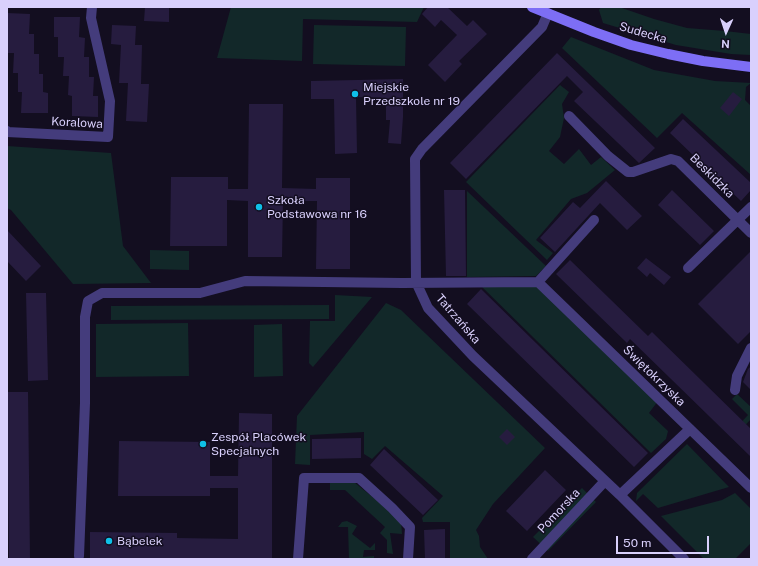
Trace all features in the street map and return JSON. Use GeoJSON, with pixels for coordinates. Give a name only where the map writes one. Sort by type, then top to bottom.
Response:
{"type":"FeatureCollection","features":[{"type":"Feature","properties":{"kind":"street","name":"Koralowa"},"geometry":{"type":"LineString","coordinates":[[7,131],[108,137],[110,101],[91,18],[92,7]]}},
{"type":"Feature","properties":{"kind":"street","name":"Sudecka"},"geometry":{"type":"LineString","coordinates":[[532,7],[631,45],[703,61],[751,67]]}},
{"type":"Feature","properties":{"kind":"street","name":"Tatrzańska"},"geometry":{"type":"LineString","coordinates":[[548,13],[542,27],[422,148],[415,159],[416,282],[428,308],[473,356],[620,495],[684,559]]}},
{"type":"Feature","properties":{"kind":"street","name":"Beskidzka"},"geometry":{"type":"LineString","coordinates":[[569,116],[608,156],[628,172],[633,172],[671,159],[678,161],[738,220]]}},
{"type":"Feature","properties":{"kind":"street"},"geometry":{"type":"LineString","coordinates":[[688,268],[751,207]]}},
{"type":"Feature","properties":{"kind":"street"},"geometry":{"type":"LineString","coordinates":[[78,556],[85,403],[85,317],[88,301],[102,293],[200,293],[245,281],[538,282],[594,220]]}},
{"type":"Feature","properties":{"kind":"street"},"geometry":{"type":"LineString","coordinates":[[738,220],[751,233]]}},
{"type":"Feature","properties":{"kind":"street","name":"Świętokrzyska"},"geometry":{"type":"LineString","coordinates":[[538,282],[751,488]]}},
{"type":"Feature","properties":{"kind":"street"},"geometry":{"type":"LineString","coordinates":[[735,390],[737,376],[751,348]]}},
{"type":"Feature","properties":{"kind":"street"},"geometry":{"type":"LineString","coordinates":[[620,495],[690,429]]}},
{"type":"Feature","properties":{"kind":"street"},"geometry":{"type":"LineString","coordinates":[[298,559],[304,478],[359,478],[392,508],[410,527],[408,559]]}},
{"type":"Feature","properties":{"kind":"street","name":"Pomorska"},"geometry":{"type":"LineString","coordinates":[[532,559],[605,481]]}},
{"type":"Feature","properties":{"kind":"green space"},"geometry":{"type":"Polygon","coordinates":[[[231,7],[424,7],[417,22],[303,19],[302,61],[217,58],[231,7]]]}},
{"type":"Feature","properties":{"kind":"green space"},"geometry":{"type":"Polygon","coordinates":[[[601,7],[619,7],[687,28],[751,34],[751,55],[731,54],[676,45],[603,23],[599,10],[601,7]]]}},
{"type":"Feature","properties":{"kind":"green space"},"geometry":{"type":"Polygon","coordinates":[[[314,25],[406,27],[405,66],[313,64],[314,25]]]}},
{"type":"Feature","properties":{"kind":"green space"},"geometry":{"type":"Polygon","coordinates":[[[571,37],[654,70],[715,81],[751,83],[746,87],[745,100],[751,106],[751,175],[682,113],[657,138],[562,48],[571,37]]]}},
{"type":"Feature","properties":{"kind":"green space"},"geometry":{"type":"Polygon","coordinates":[[[560,85],[569,92],[562,104],[564,118],[560,137],[549,151],[564,164],[579,149],[591,165],[601,157],[615,170],[587,193],[571,199],[536,240],[553,253],[547,260],[466,182],[560,85]]]}},
{"type":"Feature","properties":{"kind":"green space"},"geometry":{"type":"Polygon","coordinates":[[[7,146],[111,153],[123,246],[151,283],[73,284],[11,210],[7,208],[7,146]]]}},
{"type":"Feature","properties":{"kind":"green space"},"geometry":{"type":"Polygon","coordinates":[[[467,191],[546,266],[536,276],[467,277],[467,191]]]}},
{"type":"Feature","properties":{"kind":"green space"},"geometry":{"type":"Polygon","coordinates":[[[150,250],[189,251],[189,270],[150,269],[150,250]]]}},
{"type":"Feature","properties":{"kind":"green space"},"geometry":{"type":"Polygon","coordinates":[[[479,284],[538,285],[658,401],[649,413],[668,431],[666,439],[651,453],[479,284]]]}},
{"type":"Feature","properties":{"kind":"green space"},"geometry":{"type":"Polygon","coordinates":[[[335,295],[372,297],[313,367],[309,363],[310,321],[335,321],[335,295]]]}},
{"type":"Feature","properties":{"kind":"green space"},"geometry":{"type":"Polygon","coordinates":[[[386,303],[401,310],[545,448],[493,504],[476,530],[479,536],[480,547],[488,559],[450,559],[450,522],[423,522],[422,518],[443,496],[385,446],[372,459],[364,454],[364,432],[310,435],[310,465],[295,464],[297,416],[386,303]]]}},
{"type":"Feature","properties":{"kind":"green space"},"geometry":{"type":"Polygon","coordinates":[[[329,305],[329,319],[111,320],[111,306],[329,305]]]}},
{"type":"Feature","properties":{"kind":"green space"},"geometry":{"type":"Polygon","coordinates":[[[188,323],[189,376],[96,377],[96,324],[188,323]]]}},
{"type":"Feature","properties":{"kind":"green space"},"geometry":{"type":"Polygon","coordinates":[[[282,324],[283,376],[254,377],[254,325],[282,324]]]}},
{"type":"Feature","properties":{"kind":"green space"},"geometry":{"type":"Polygon","coordinates":[[[737,394],[751,407],[751,419],[737,434],[733,431],[748,415],[732,399],[737,394]]]}},
{"type":"Feature","properties":{"kind":"green space"},"geometry":{"type":"Polygon","coordinates":[[[687,444],[729,487],[658,508],[643,494],[636,501],[637,493],[687,444]]]}},
{"type":"Feature","properties":{"kind":"green space"},"geometry":{"type":"Polygon","coordinates":[[[330,473],[344,474],[401,520],[402,534],[390,533],[393,554],[387,553],[387,540],[380,533],[385,527],[345,490],[330,490],[330,473]]]}},
{"type":"Feature","properties":{"kind":"green space"},"geometry":{"type":"Polygon","coordinates":[[[582,488],[596,502],[548,551],[533,537],[582,488]]]}},
{"type":"Feature","properties":{"kind":"green space"},"geometry":{"type":"Polygon","coordinates":[[[735,493],[751,509],[751,543],[735,559],[704,559],[661,516],[722,500],[735,493]]]}},
{"type":"Feature","properties":{"kind":"green space"},"geometry":{"type":"Polygon","coordinates":[[[347,521],[357,526],[352,534],[370,548],[375,543],[375,550],[364,550],[363,557],[374,556],[374,559],[349,559],[348,527],[338,527],[342,522],[347,521]]]}},
{"type":"Feature","properties":{"kind":"building"},"geometry":{"type":"Polygon","coordinates":[[[145,7],[169,7],[169,22],[144,21],[145,7]]]}},
{"type":"Feature","properties":{"kind":"building"},"geometry":{"type":"Polygon","coordinates":[[[428,7],[447,7],[467,26],[473,20],[487,34],[459,61],[462,64],[445,82],[428,65],[457,35],[441,20],[435,27],[422,14],[428,7]]]}},
{"type":"Feature","properties":{"kind":"building"},"geometry":{"type":"Polygon","coordinates":[[[7,13],[30,14],[29,34],[34,34],[34,54],[39,54],[39,74],[43,74],[43,92],[48,93],[48,113],[21,113],[22,92],[18,92],[18,73],[13,73],[14,53],[8,53],[7,13]]]}},
{"type":"Feature","properties":{"kind":"building"},"geometry":{"type":"Polygon","coordinates":[[[54,17],[80,17],[79,37],[85,38],[84,57],[89,57],[89,77],[94,77],[93,96],[98,96],[98,117],[72,116],[72,96],[68,95],[69,76],[63,76],[64,57],[58,57],[58,37],[54,37],[54,17]]]}},
{"type":"Feature","properties":{"kind":"building"},"geometry":{"type":"Polygon","coordinates":[[[112,25],[136,26],[135,45],[142,45],[141,84],[149,84],[147,122],[126,121],[128,83],[119,83],[121,45],[111,44],[112,25]]]}},
{"type":"Feature","properties":{"kind":"building"},"geometry":{"type":"Polygon","coordinates":[[[557,53],[655,148],[639,163],[574,101],[583,92],[567,76],[466,179],[450,163],[557,53]]]}},
{"type":"Feature","properties":{"kind":"building"},"geometry":{"type":"Polygon","coordinates":[[[403,79],[401,144],[388,143],[390,120],[386,120],[386,98],[356,97],[357,153],[335,154],[334,99],[311,99],[311,81],[403,79]]]}},
{"type":"Feature","properties":{"kind":"building"},"geometry":{"type":"Polygon","coordinates":[[[733,92],[742,99],[729,116],[720,108],[733,92]]]}},
{"type":"Feature","properties":{"kind":"building"},"geometry":{"type":"Polygon","coordinates":[[[249,104],[283,104],[282,188],[316,189],[316,178],[350,178],[350,269],[316,269],[317,201],[283,201],[282,257],[248,257],[248,201],[227,200],[227,246],[170,246],[171,177],[228,177],[228,189],[248,189],[249,104]]]}},
{"type":"Feature","properties":{"kind":"building"},"geometry":{"type":"Polygon","coordinates":[[[683,119],[751,183],[751,190],[741,201],[670,133],[683,119]]]}},
{"type":"Feature","properties":{"kind":"building"},"geometry":{"type":"Polygon","coordinates":[[[606,181],[642,216],[627,230],[600,203],[555,252],[540,238],[573,202],[580,208],[606,181]]]}},
{"type":"Feature","properties":{"kind":"building"},"geometry":{"type":"Polygon","coordinates":[[[444,190],[465,190],[466,276],[446,276],[444,190]]]}},
{"type":"Feature","properties":{"kind":"building"},"geometry":{"type":"Polygon","coordinates":[[[672,190],[714,231],[700,245],[658,205],[672,190]]]}},
{"type":"Feature","properties":{"kind":"building"},"geometry":{"type":"Polygon","coordinates":[[[7,230],[41,266],[26,281],[7,261],[7,230]]]}},
{"type":"Feature","properties":{"kind":"building"},"geometry":{"type":"Polygon","coordinates":[[[751,251],[751,331],[738,344],[698,304],[751,251]]]}},
{"type":"Feature","properties":{"kind":"building"},"geometry":{"type":"Polygon","coordinates":[[[646,258],[671,277],[664,285],[650,273],[647,277],[637,268],[646,258]]]}},
{"type":"Feature","properties":{"kind":"building"},"geometry":{"type":"Polygon","coordinates":[[[570,260],[648,336],[652,332],[751,429],[751,457],[630,339],[627,343],[556,274],[570,260]]]}},
{"type":"Feature","properties":{"kind":"building"},"geometry":{"type":"Polygon","coordinates":[[[481,289],[648,453],[634,467],[467,304],[481,289]]]}},
{"type":"Feature","properties":{"kind":"building"},"geometry":{"type":"Polygon","coordinates":[[[26,293],[46,293],[48,380],[28,381],[26,293]]]}},
{"type":"Feature","properties":{"kind":"building"},"geometry":{"type":"Polygon","coordinates":[[[751,366],[751,390],[743,382],[748,369],[751,366]]]}},
{"type":"Feature","properties":{"kind":"building"},"geometry":{"type":"Polygon","coordinates":[[[7,392],[28,392],[30,559],[9,559],[7,392]]]}},
{"type":"Feature","properties":{"kind":"building"},"geometry":{"type":"Polygon","coordinates":[[[239,413],[272,414],[272,559],[90,559],[90,532],[177,533],[177,538],[238,539],[238,488],[210,488],[210,496],[118,496],[119,441],[210,442],[210,476],[238,476],[239,413]]]}},
{"type":"Feature","properties":{"kind":"building"},"geometry":{"type":"Polygon","coordinates":[[[507,429],[515,437],[507,445],[499,437],[507,429]]]}},
{"type":"Feature","properties":{"kind":"building"},"geometry":{"type":"Polygon","coordinates":[[[361,438],[361,458],[312,459],[312,439],[361,438]]]}},
{"type":"Feature","properties":{"kind":"building"},"geometry":{"type":"Polygon","coordinates":[[[384,449],[438,500],[423,515],[370,465],[384,449]]]}},
{"type":"Feature","properties":{"kind":"building"},"geometry":{"type":"Polygon","coordinates":[[[545,470],[566,490],[527,531],[506,511],[545,470]]]}},
{"type":"Feature","properties":{"kind":"building"},"geometry":{"type":"Polygon","coordinates":[[[445,529],[445,559],[425,559],[424,530],[445,529]]]}},
{"type":"Feature","properties":{"kind":"place","name":"Miejskie Przedszkole nr 19"},"geometry":{"type":"Point","coordinates":[355,94]}},
{"type":"Feature","properties":{"kind":"place","name":"Szkoła Podstawowa nr 16"},"geometry":{"type":"Point","coordinates":[259,207]}},
{"type":"Feature","properties":{"kind":"place","name":"Zespół Placówek Specjalnych"},"geometry":{"type":"Point","coordinates":[203,444]}},
{"type":"Feature","properties":{"kind":"place","name":"Bąbelek"},"geometry":{"type":"Point","coordinates":[109,541]}}]}
